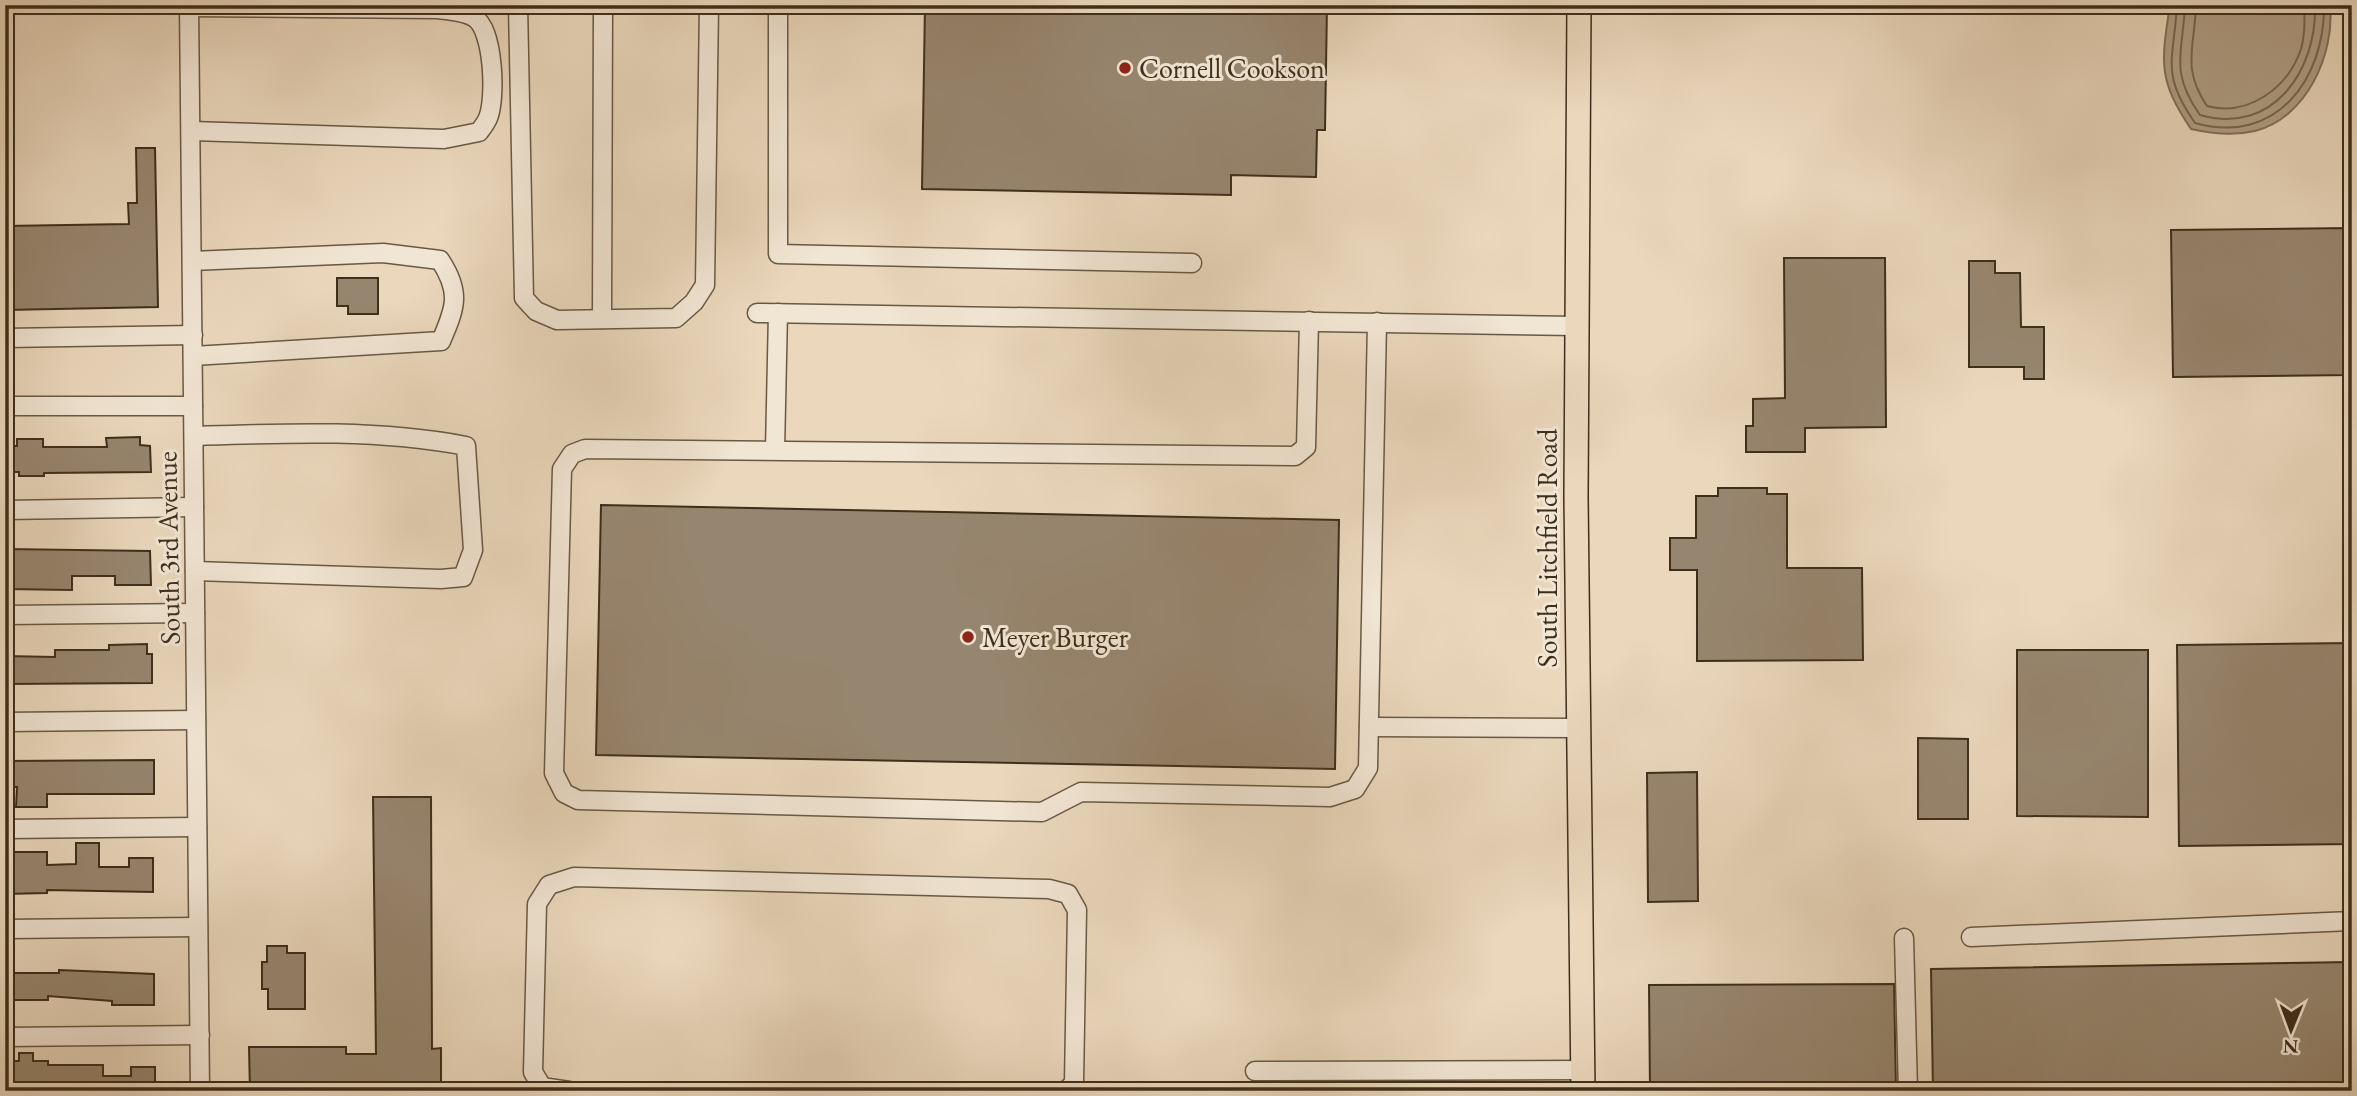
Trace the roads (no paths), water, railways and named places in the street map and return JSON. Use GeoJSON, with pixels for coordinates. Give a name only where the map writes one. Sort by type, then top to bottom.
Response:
{"type":"FeatureCollection","features":[{"type":"Feature","properties":{"kind":"main road","name":"South Litchfield Road"},"geometry":{"type":"LineString","coordinates":[[1579,5],[1576,326],[1583,1080]]}},
{"type":"Feature","properties":{"kind":"street"},"geometry":{"type":"LineString","coordinates":[[518,5],[524,299],[536,311],[557,320],[676,318],[694,302],[705,285],[709,5]]}},
{"type":"Feature","properties":{"kind":"street"},"geometry":{"type":"LineString","coordinates":[[601,319],[603,5]]}},
{"type":"Feature","properties":{"kind":"street"},"geometry":{"type":"LineString","coordinates":[[778,5],[778,254],[1192,264]]}},
{"type":"Feature","properties":{"kind":"street"},"geometry":{"type":"LineString","coordinates":[[189,6],[438,9],[464,13],[478,20],[488,42],[492,96],[488,120],[479,132],[444,139],[191,131]]}},
{"type":"Feature","properties":{"kind":"street","name":"South 3rd Avenue"},"geometry":{"type":"LineString","coordinates":[[189,6],[200,1091]]}},
{"type":"Feature","properties":{"kind":"street"},"geometry":{"type":"LineString","coordinates":[[192,261],[383,253],[440,260],[452,278],[455,308],[441,341],[193,356]]}},
{"type":"Feature","properties":{"kind":"street"},"geometry":{"type":"LineString","coordinates":[[757,313],[1576,326]]}},
{"type":"Feature","properties":{"kind":"street"},"geometry":{"type":"LineString","coordinates":[[775,450],[778,313]]}},
{"type":"Feature","properties":{"kind":"street"},"geometry":{"type":"LineString","coordinates":[[1309,321],[1306,447],[1295,456],[585,449],[572,454],[562,469],[554,774],[564,793],[579,800],[1042,812],[1081,792],[1329,797],[1355,789],[1368,768],[1377,322]]}},
{"type":"Feature","properties":{"kind":"street"},"geometry":{"type":"LineString","coordinates":[[5,338],[192,335]]}},
{"type":"Feature","properties":{"kind":"street"},"geometry":{"type":"LineString","coordinates":[[5,407],[193,406]]}},
{"type":"Feature","properties":{"kind":"street"},"geometry":{"type":"LineString","coordinates":[[194,436],[316,432],[432,440],[466,446],[473,550],[463,577],[441,579],[195,571]]}},
{"type":"Feature","properties":{"kind":"street"},"geometry":{"type":"LineString","coordinates":[[5,510],[194,507]]}},
{"type":"Feature","properties":{"kind":"street"},"geometry":{"type":"LineString","coordinates":[[5,615],[195,613]]}},
{"type":"Feature","properties":{"kind":"street"},"geometry":{"type":"LineString","coordinates":[[5,722],[197,720]]}},
{"type":"Feature","properties":{"kind":"street"},"geometry":{"type":"LineString","coordinates":[[1368,727],[1578,727]]}},
{"type":"Feature","properties":{"kind":"street"},"geometry":{"type":"LineString","coordinates":[[5,829],[197,827]]}},
{"type":"Feature","properties":{"kind":"street"},"geometry":{"type":"LineString","coordinates":[[569,1091],[542,1087],[533,1072],[537,904],[549,885],[574,877],[1049,889],[1068,894],[1077,910],[1074,1083],[1066,1091]]}},
{"type":"Feature","properties":{"kind":"street"},"geometry":{"type":"LineString","coordinates":[[1971,937],[2352,921]]}},
{"type":"Feature","properties":{"kind":"street"},"geometry":{"type":"LineString","coordinates":[[5,929],[198,927]]}},
{"type":"Feature","properties":{"kind":"street"},"geometry":{"type":"LineString","coordinates":[[1904,938],[1908,1091]]}},
{"type":"Feature","properties":{"kind":"street"},"geometry":{"type":"LineString","coordinates":[[5,1037],[200,1035]]}},
{"type":"Feature","properties":{"kind":"street"},"geometry":{"type":"LineString","coordinates":[[1255,1071],[1583,1080]]}},
{"type":"Feature","properties":{"kind":"water"},"geometry":{"type":"Polygon","coordinates":[[[2170,5],[2330,5],[2328,43],[2314,81],[2289,113],[2273,124],[2239,134],[2191,129],[2167,84],[2164,57],[2170,5]]]}},
{"type":"Feature","properties":{"kind":"place","name":"Cornell Cookson"},"geometry":{"type":"Point","coordinates":[1125,68]}},
{"type":"Feature","properties":{"kind":"place","name":"Meyer Burger"},"geometry":{"type":"Point","coordinates":[968,637]}}]}
